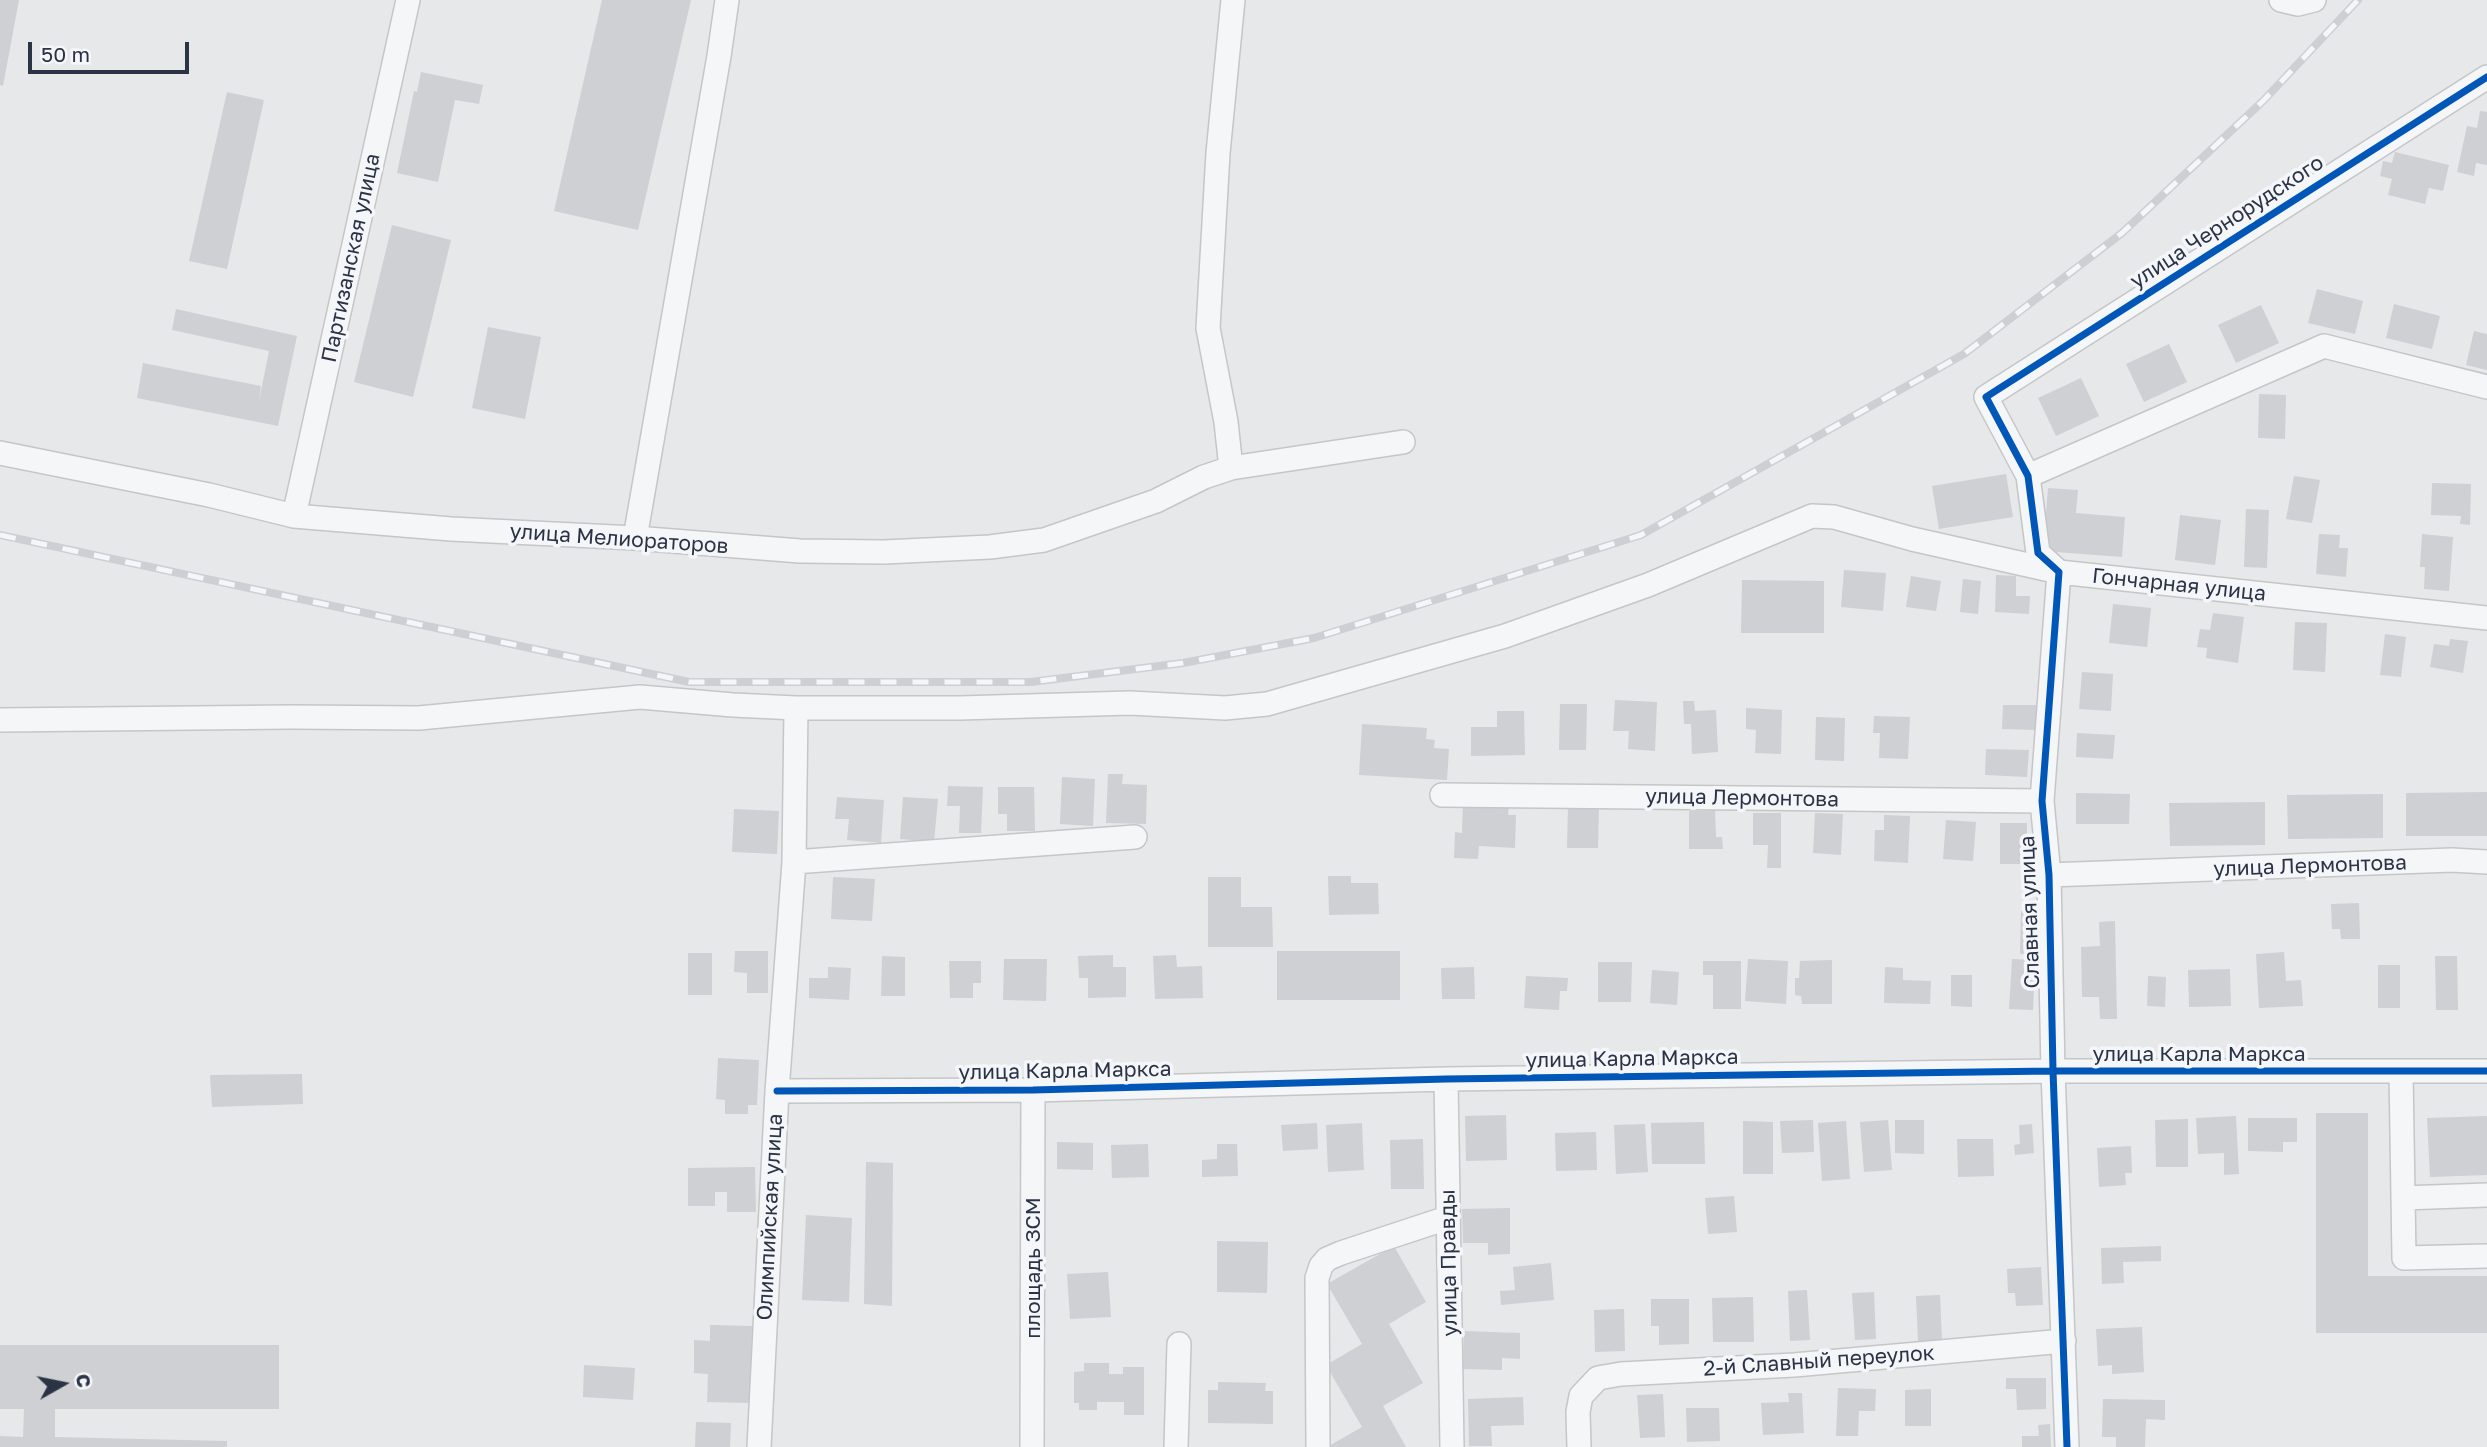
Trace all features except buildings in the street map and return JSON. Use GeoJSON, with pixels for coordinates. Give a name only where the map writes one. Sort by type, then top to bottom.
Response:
{"type":"FeatureCollection","features":[{"type":"Feature","properties":{"kind":"street","name":"Партизанская улица"},"geometry":{"type":"LineString","coordinates":[[294,516],[408,0]]}},
{"type":"Feature","properties":{"kind":"street"},"geometry":{"type":"LineString","coordinates":[[635,538],[727,0]]}},
{"type":"Feature","properties":{"kind":"street"},"geometry":{"type":"LineString","coordinates":[[1231,468],[1226,422],[1209,328],[1218,153],[1233,0]]}},
{"type":"Feature","properties":{"kind":"street"},"geometry":{"type":"LineString","coordinates":[[2281,0],[2298,4],[2314,0]]}},
{"type":"Feature","properties":{"kind":"street","name":"улица Чернорудского"},"geometry":{"type":"LineString","coordinates":[[2028,476],[1986,397],[2487,77]]}},
{"type":"Feature","properties":{"kind":"street"},"geometry":{"type":"LineString","coordinates":[[2059,572],[2038,553],[2028,476],[2324,346],[2487,387]]}},
{"type":"Feature","properties":{"kind":"street","name":"улица Мелиораторов"},"geometry":{"type":"LineString","coordinates":[[0,453],[209,495],[294,516],[451,529],[635,538],[800,551],[884,552],[990,547],[1044,540],[1156,501],[1204,477],[1231,468],[1404,442]]}},
{"type":"Feature","properties":{"kind":"street","name":"Гончарная улица"},"geometry":{"type":"LineString","coordinates":[[796,708],[960,708],[1130,703],[1225,708],[1267,705],[1506,636],[1648,585],[1812,516],[1834,517],[1912,539],[2059,572],[2487,618]]}},
{"type":"Feature","properties":{"kind":"street","name":"Славная улица"},"geometry":{"type":"LineString","coordinates":[[2059,572],[2042,801],[2049,876],[2053,1071],[2067,1447]]}},
{"type":"Feature","properties":{"kind":"street"},"geometry":{"type":"LineString","coordinates":[[0,720],[419,718],[640,696],[796,708]]}},
{"type":"Feature","properties":{"kind":"street","name":"Олимпийская улица"},"geometry":{"type":"LineString","coordinates":[[759,1447],[777,1091],[794,862],[796,708]]}},
{"type":"Feature","properties":{"kind":"street","name":"улица Лермонтова"},"geometry":{"type":"LineString","coordinates":[[1442,794],[2042,801]]}},
{"type":"Feature","properties":{"kind":"street"},"geometry":{"type":"LineString","coordinates":[[794,862],[1135,837]]}},
{"type":"Feature","properties":{"kind":"street","name":"улица Лермонтова"},"geometry":{"type":"LineString","coordinates":[[2049,876],[2452,860],[2487,862]]}},
{"type":"Feature","properties":{"kind":"street","name":"улица Карла Маркса"},"geometry":{"type":"LineString","coordinates":[[777,1091],[1033,1090],[1446,1079],[2053,1071],[2487,1070]]}},
{"type":"Feature","properties":{"kind":"street"},"geometry":{"type":"LineString","coordinates":[[2401,1072],[2404,1258],[2487,1256]]}},
{"type":"Feature","properties":{"kind":"street","name":"улица Правды"},"geometry":{"type":"LineString","coordinates":[[1446,1079],[1452,1447]]}},
{"type":"Feature","properties":{"kind":"street","name":"площадь ЗСМ"},"geometry":{"type":"LineString","coordinates":[[1032,1447],[1033,1090]]}},
{"type":"Feature","properties":{"kind":"street"},"geometry":{"type":"LineString","coordinates":[[2403,1198],[2487,1195]]}},
{"type":"Feature","properties":{"kind":"street"},"geometry":{"type":"LineString","coordinates":[[1318,1447],[1317,1278],[1321,1266],[1327,1259],[1340,1253],[1447,1218]]}},
{"type":"Feature","properties":{"kind":"street","name":"2-й Славный переулок"},"geometry":{"type":"LineString","coordinates":[[1579,1447],[1578,1412],[1581,1396],[1598,1378],[1620,1374],[1794,1365],[2064,1341]]}},
{"type":"Feature","properties":{"kind":"street"},"geometry":{"type":"LineString","coordinates":[[1176,1447],[1179,1344]]}},
{"type":"Feature","properties":{"kind":"railway"},"geometry":{"type":"LineString","coordinates":[[0,535],[689,682],[1031,682],[1183,663],[1314,638],[1641,535],[1964,354],[2122,233],[2263,101],[2358,0]]}},
{"type":"Feature","properties":{"kind":"cycle path"},"geometry":{"type":"LineString","coordinates":[[2067,1447],[2053,1071],[2049,875],[2042,801],[2059,572],[2038,553],[2028,476],[1986,397],[2487,77]]}},
{"type":"Feature","properties":{"kind":"cycle path"},"geometry":{"type":"LineString","coordinates":[[777,1091],[1033,1090],[1446,1079],[2053,1071],[2487,1071]]}}]}
